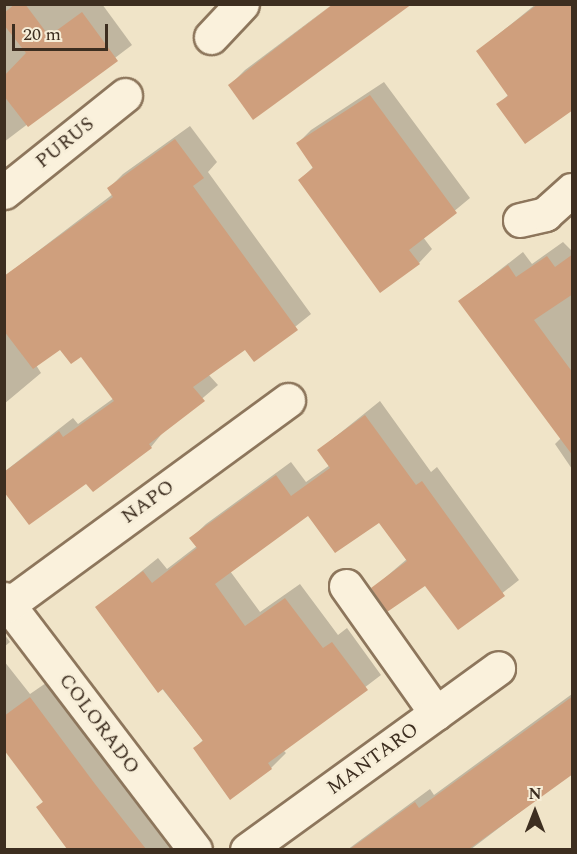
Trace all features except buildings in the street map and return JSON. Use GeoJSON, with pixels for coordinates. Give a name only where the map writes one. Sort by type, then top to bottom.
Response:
{"type":"FeatureCollection","features":[{"type":"Feature","properties":{"kind":"street"},"geometry":{"type":"LineString","coordinates":[[211,37],[242,4]]}},
{"type":"Feature","properties":{"kind":"street","name":"PURUS"},"geometry":{"type":"LineString","coordinates":[[4,192],[125,95]]}},
{"type":"Feature","properties":{"kind":"street"},"geometry":{"type":"LineString","coordinates":[[520,220],[545,214],[573,190]]}},
{"type":"Feature","properties":{"kind":"street","name":"NAPO"},"geometry":{"type":"LineString","coordinates":[[6,602],[288,400]]}},
{"type":"Feature","properties":{"kind":"street"},"geometry":{"type":"LineString","coordinates":[[346,586],[436,713]]}},
{"type":"Feature","properties":{"kind":"street","name":"COLORADO"},"geometry":{"type":"LineString","coordinates":[[6,602],[195,849]]}},
{"type":"Feature","properties":{"kind":"street","name":"MANTARO"},"geometry":{"type":"LineString","coordinates":[[247,849],[498,668]]}}]}
